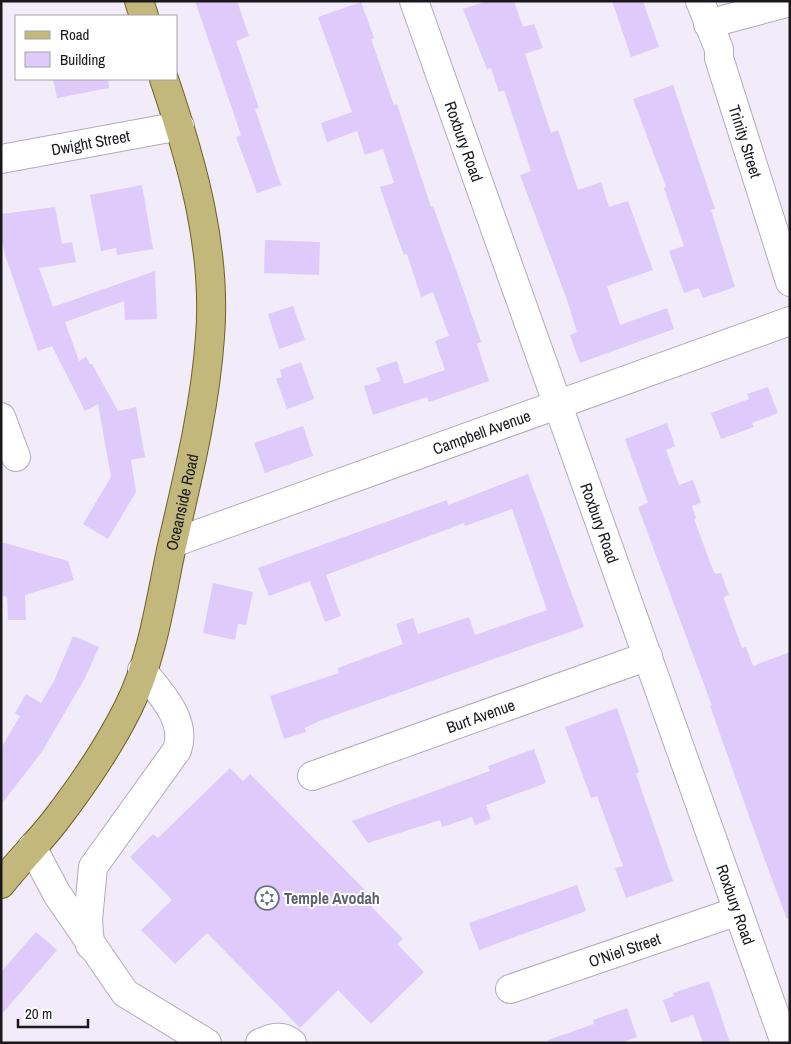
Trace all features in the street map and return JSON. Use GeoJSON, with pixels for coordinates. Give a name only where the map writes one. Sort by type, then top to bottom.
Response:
{"type":"FeatureCollection","features":[{"type":"Feature","properties":{"kind":"main road"},"geometry":{"type":"LineString","coordinates":[[139,1],[144,15]]}},
{"type":"Feature","properties":{"kind":"main road","name":"Oceanside Road"},"geometry":{"type":"LineString","coordinates":[[5,870],[54,823],[107,746],[128,707],[148,653],[203,403],[211,335],[209,267],[203,218],[180,126],[164,80]]}},
{"type":"Feature","properties":{"kind":"street","name":"Roxbury Road"},"geometry":{"type":"LineString","coordinates":[[414,1],[785,1043]]}},
{"type":"Feature","properties":{"kind":"street"},"geometry":{"type":"LineString","coordinates":[[704,12],[790,2]]}},
{"type":"Feature","properties":{"kind":"street","name":"Trinity Street"},"geometry":{"type":"LineString","coordinates":[[704,12],[719,48],[719,58],[790,282]]}},
{"type":"Feature","properties":{"kind":"street","name":"Dwight Street"},"geometry":{"type":"LineString","coordinates":[[1,159],[180,126]]}},
{"type":"Feature","properties":{"kind":"street","name":"Campbell Avenue"},"geometry":{"type":"LineString","coordinates":[[173,543],[790,321]]}},
{"type":"Feature","properties":{"kind":"street"},"geometry":{"type":"LineString","coordinates":[[1,417],[16,457]]}},
{"type":"Feature","properties":{"kind":"street","name":"Burt Avenue"},"geometry":{"type":"LineString","coordinates":[[312,776],[648,656]]}},
{"type":"Feature","properties":{"kind":"street"},"geometry":{"type":"LineString","coordinates":[[90,945],[88,920],[93,867],[177,750],[180,741],[178,725],[170,709],[142,670]]}},
{"type":"Feature","properties":{"kind":"street"},"geometry":{"type":"LineString","coordinates":[[32,846],[57,894],[90,945],[125,993],[207,1043]]}},
{"type":"Feature","properties":{"kind":"street","name":"O'Niel Street"},"geometry":{"type":"LineString","coordinates":[[510,989],[738,911]]}},
{"type":"Feature","properties":{"kind":"street"},"geometry":{"type":"LineString","coordinates":[[260,1043],[273,1037],[287,1038],[292,1043]]}},
{"type":"Feature","properties":{"kind":"building"},"geometry":{"type":"Polygon","coordinates":[[[195,1],[237,1],[249,36],[236,41],[259,108],[255,109],[281,185],[257,193],[236,137],[241,135],[195,1]]]}},
{"type":"Feature","properties":{"kind":"building"},"geometry":{"type":"Polygon","coordinates":[[[487,1],[514,1],[523,27],[534,24],[543,48],[525,54],[551,133],[558,130],[578,190],[601,182],[609,207],[628,201],[653,270],[607,286],[620,325],[667,308],[674,329],[580,363],[570,335],[577,332],[566,297],[520,175],[531,171],[504,90],[499,92],[491,68],[487,69],[463,9],[487,1]]]}},
{"type":"Feature","properties":{"kind":"building"},"geometry":{"type":"Polygon","coordinates":[[[612,1],[643,1],[659,47],[631,57],[612,1]]]}},
{"type":"Feature","properties":{"kind":"building"},"geometry":{"type":"Polygon","coordinates":[[[361,2],[374,38],[371,39],[394,105],[397,104],[431,207],[433,206],[481,342],[477,344],[489,381],[429,402],[427,397],[373,415],[364,386],[381,381],[376,368],[397,361],[404,384],[445,370],[435,341],[449,336],[433,292],[421,297],[407,254],[404,255],[394,228],[380,187],[394,183],[383,149],[365,155],[357,131],[327,142],[321,123],[352,112],[318,17],[361,2]]]}},
{"type":"Feature","properties":{"kind":"building"},"geometry":{"type":"Polygon","coordinates":[[[53,80],[108,80],[109,88],[57,98],[53,80]]]}},
{"type":"Feature","properties":{"kind":"building"},"geometry":{"type":"Polygon","coordinates":[[[673,85],[715,209],[711,210],[735,287],[703,298],[699,288],[684,293],[669,251],[684,246],[664,188],[666,187],[633,99],[673,85]]]}},
{"type":"Feature","properties":{"kind":"building"},"geometry":{"type":"Polygon","coordinates":[[[142,185],[153,249],[117,255],[116,248],[101,251],[90,195],[142,185]]]}},
{"type":"Feature","properties":{"kind":"building"},"geometry":{"type":"Polygon","coordinates":[[[55,207],[62,244],[72,242],[76,262],[39,268],[53,307],[155,271],[157,319],[125,320],[124,301],[65,322],[79,361],[86,357],[90,364],[92,364],[118,411],[136,407],[145,457],[131,460],[136,492],[108,539],[83,524],[111,477],[98,404],[85,411],[52,346],[38,351],[5,255],[1,235],[1,214],[55,207]]]}},
{"type":"Feature","properties":{"kind":"building"},"geometry":{"type":"Polygon","coordinates":[[[265,240],[320,242],[319,275],[264,273],[265,240]]]}},
{"type":"Feature","properties":{"kind":"building"},"geometry":{"type":"Polygon","coordinates":[[[293,306],[305,340],[279,349],[268,314],[293,306]]]}},
{"type":"Feature","properties":{"kind":"building"},"geometry":{"type":"Polygon","coordinates":[[[301,362],[314,399],[287,409],[276,379],[282,377],[280,370],[301,362]]]}},
{"type":"Feature","properties":{"kind":"building"},"geometry":{"type":"Polygon","coordinates":[[[768,387],[778,413],[752,423],[754,427],[721,439],[711,413],[749,399],[747,394],[768,387]]]}},
{"type":"Feature","properties":{"kind":"building"},"geometry":{"type":"Polygon","coordinates":[[[667,423],[675,446],[666,450],[679,485],[693,480],[701,503],[692,506],[696,518],[694,519],[713,570],[716,574],[721,573],[729,595],[724,597],[724,599],[742,648],[746,647],[753,666],[790,652],[790,919],[787,919],[764,858],[710,706],[712,706],[638,507],[648,503],[625,439],[667,423]]]}},
{"type":"Feature","properties":{"kind":"building"},"geometry":{"type":"Polygon","coordinates":[[[303,426],[313,456],[265,473],[254,443],[303,426]]]}},
{"type":"Feature","properties":{"kind":"building"},"geometry":{"type":"Polygon","coordinates":[[[528,474],[584,627],[319,721],[305,728],[306,732],[284,739],[270,696],[339,673],[338,668],[403,644],[396,624],[413,618],[418,634],[469,617],[475,635],[547,610],[512,509],[465,526],[464,523],[326,575],[341,616],[325,622],[310,581],[269,596],[258,568],[447,500],[448,505],[528,474]]]}},
{"type":"Feature","properties":{"kind":"building"},"geometry":{"type":"Polygon","coordinates":[[[1,542],[68,561],[74,580],[25,595],[26,620],[8,620],[7,597],[1,595],[1,542]]]}},
{"type":"Feature","properties":{"kind":"building"},"geometry":{"type":"Polygon","coordinates":[[[213,583],[253,592],[246,625],[238,624],[235,640],[203,633],[213,583]]]}},
{"type":"Feature","properties":{"kind":"building"},"geometry":{"type":"Polygon","coordinates":[[[73,636],[99,647],[85,678],[43,750],[1,805],[1,748],[20,716],[15,713],[26,694],[41,703],[54,681],[73,636]]]}},
{"type":"Feature","properties":{"kind":"building"},"geometry":{"type":"Polygon","coordinates":[[[617,708],[639,772],[636,774],[673,881],[626,898],[615,868],[623,866],[597,796],[591,798],[565,727],[617,708]]]}},
{"type":"Feature","properties":{"kind":"building"},"geometry":{"type":"Polygon","coordinates":[[[534,749],[546,783],[486,805],[491,819],[475,825],[472,817],[442,827],[440,820],[368,843],[352,821],[490,771],[488,766],[534,749]]]}},
{"type":"Feature","properties":{"kind":"building","name":"Temple Avodah"},"geometry":{"type":"Polygon","coordinates":[[[230,768],[243,781],[250,774],[367,892],[362,897],[403,939],[397,944],[424,972],[371,1024],[338,990],[300,1028],[207,933],[175,964],[141,930],[172,900],[130,857],[153,834],[158,838],[230,768]]]}},
{"type":"Feature","properties":{"kind":"building"},"geometry":{"type":"Polygon","coordinates":[[[577,885],[586,911],[479,950],[469,923],[577,885]]]}},
{"type":"Feature","properties":{"kind":"building"},"geometry":{"type":"Polygon","coordinates":[[[36,932],[57,950],[1,1015],[1,972],[36,932]]]}},
{"type":"Feature","properties":{"kind":"building"},"geometry":{"type":"Polygon","coordinates":[[[709,981],[730,1043],[703,1043],[693,1015],[671,1023],[663,1000],[674,996],[673,993],[709,981]]]}},
{"type":"Feature","properties":{"kind":"building"},"geometry":{"type":"Polygon","coordinates":[[[627,1008],[637,1037],[620,1043],[548,1043],[548,1040],[594,1024],[593,1020],[627,1008]]]}},
{"type":"Feature","properties":{"kind":"place","name":"Temple Avodah"},"geometry":{"type":"Point","coordinates":[267,898]}}]}
